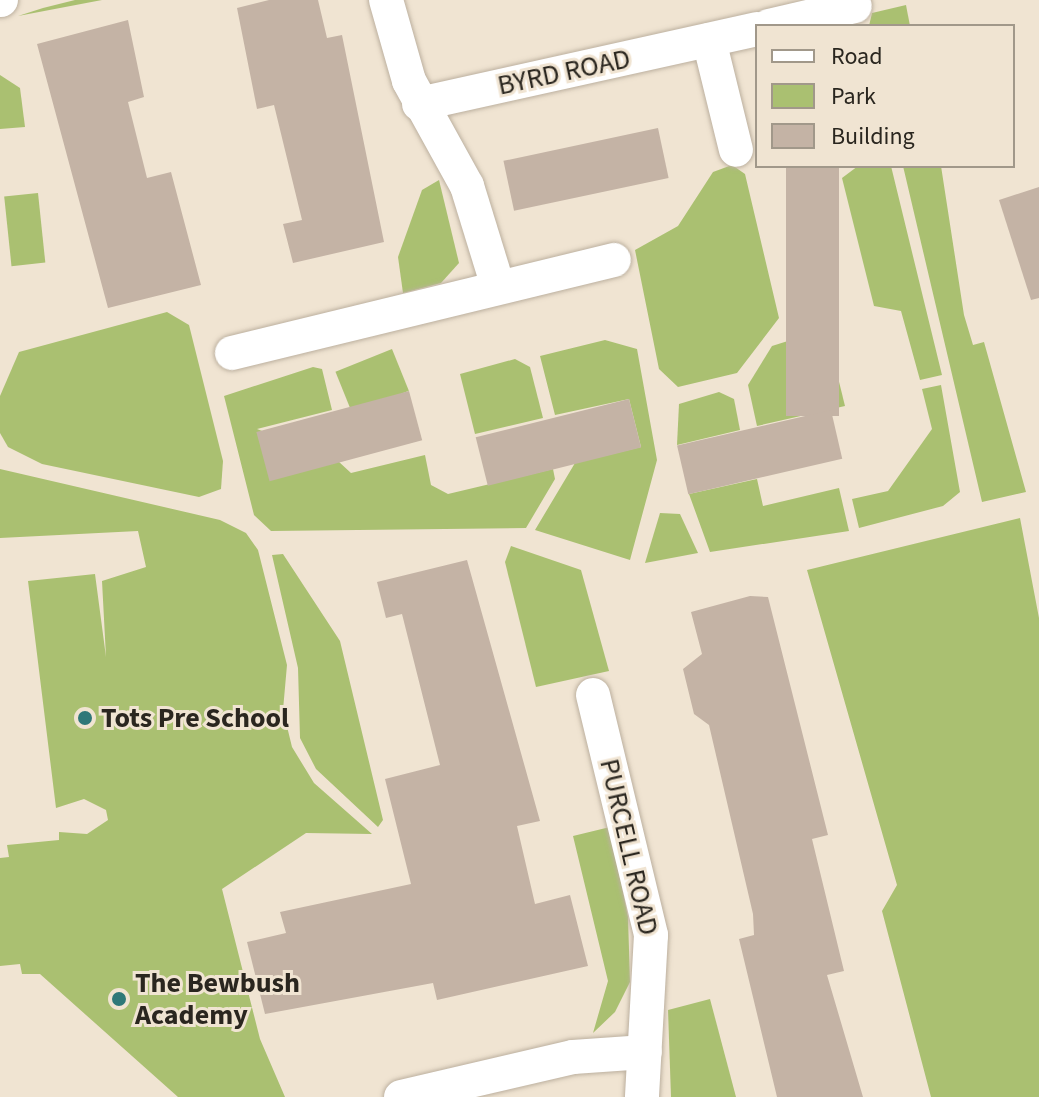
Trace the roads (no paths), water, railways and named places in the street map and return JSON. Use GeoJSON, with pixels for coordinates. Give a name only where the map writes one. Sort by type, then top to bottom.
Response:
{"type":"FeatureCollection","features":[{"type":"Feature","properties":{"kind":"street"},"geometry":{"type":"LineString","coordinates":[[386,0],[419,104],[462,175],[498,287]]}},
{"type":"Feature","properties":{"kind":"street"},"geometry":{"type":"LineString","coordinates":[[778,24],[855,6]]}},
{"type":"Feature","properties":{"kind":"street","name":"BYRD ROAD"},"geometry":{"type":"LineString","coordinates":[[419,104],[755,29]]}},
{"type":"Feature","properties":{"kind":"street"},"geometry":{"type":"LineString","coordinates":[[709,40],[736,150]]}},
{"type":"Feature","properties":{"kind":"street"},"geometry":{"type":"LineString","coordinates":[[232,353],[614,260]]}},
{"type":"Feature","properties":{"kind":"street","name":"PURCELL ROAD"},"geometry":{"type":"LineString","coordinates":[[593,695],[651,935],[642,1097]]}},
{"type":"Feature","properties":{"kind":"street"},"geometry":{"type":"LineString","coordinates":[[401,1097],[573,1057],[645,1052]]}},
{"type":"Feature","properties":{"kind":"place","name":"Tots Pre School"},"geometry":{"type":"Point","coordinates":[85,718]}},
{"type":"Feature","properties":{"kind":"place","name":"The Bewbush Academy"},"geometry":{"type":"Point","coordinates":[119,999]}}]}
